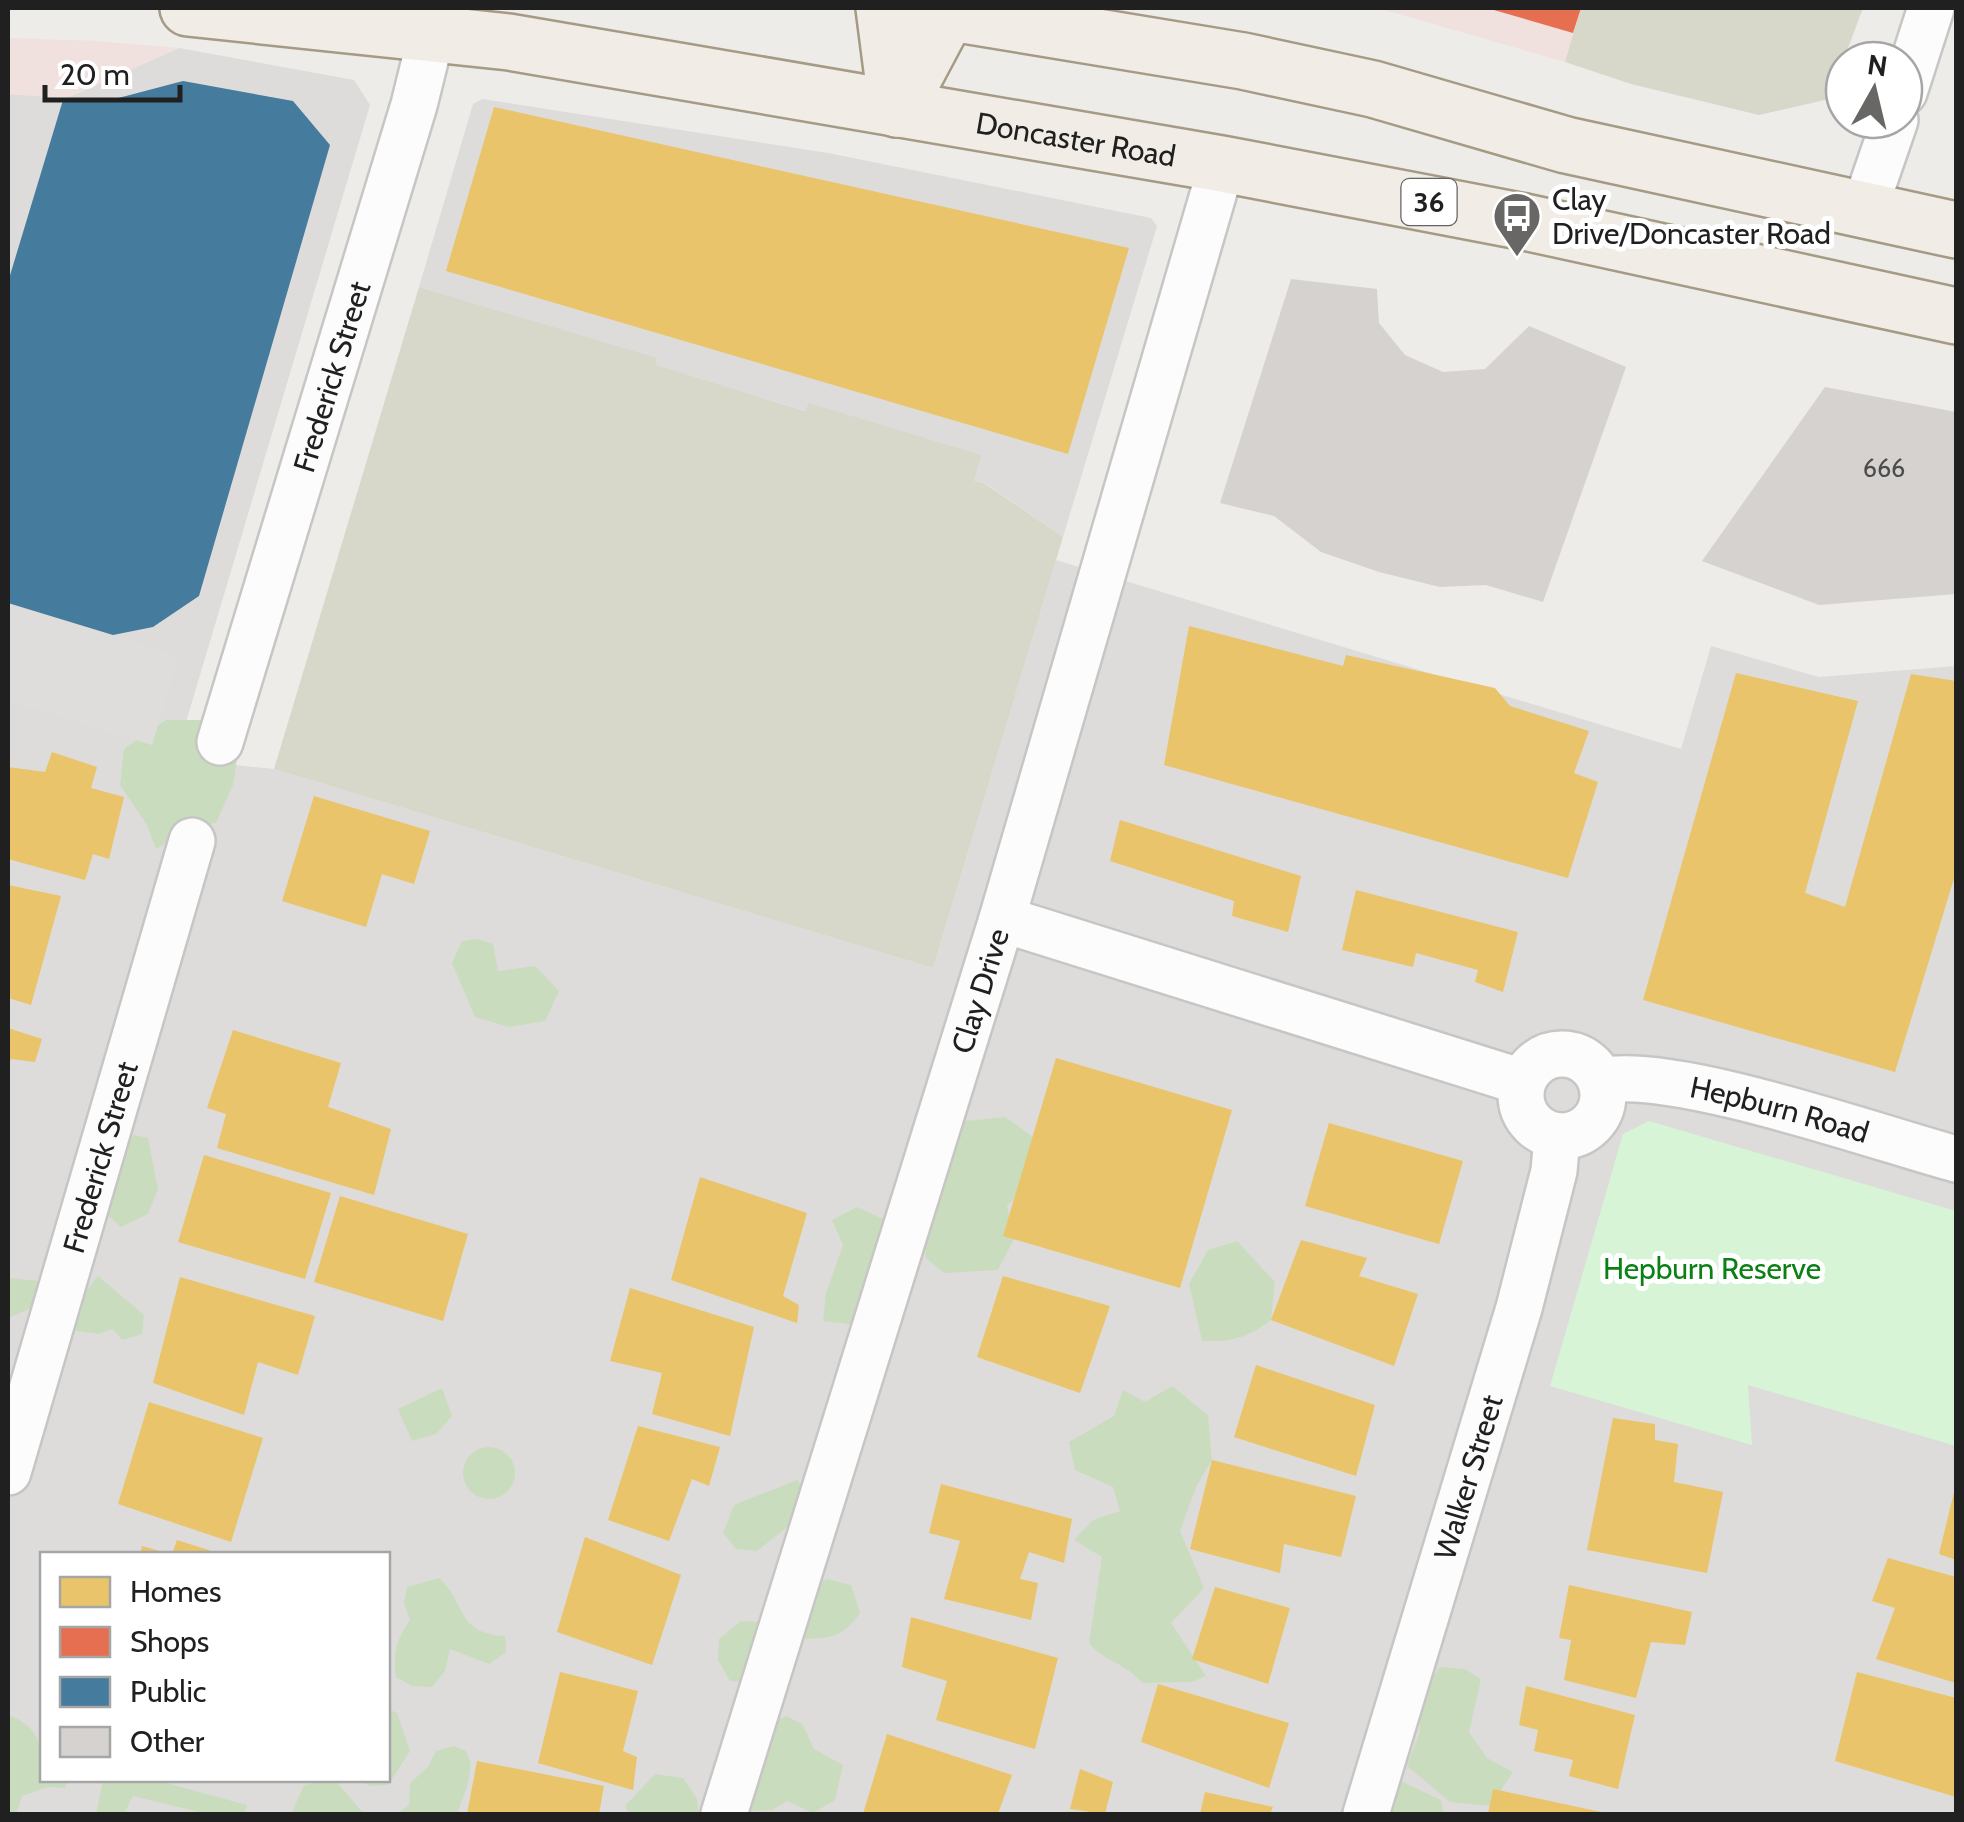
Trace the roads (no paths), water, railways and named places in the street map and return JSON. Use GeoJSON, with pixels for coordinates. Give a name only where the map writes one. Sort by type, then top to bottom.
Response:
{"type":"FeatureCollection","features":[{"type":"Feature","properties":{"kind":"main road","name":"Doncaster Road"},"geometry":{"type":"LineString","coordinates":[[188,8],[436,20],[897,109],[1222,164],[1525,222],[1956,316]]}},
{"type":"Feature","properties":{"kind":"main road"},"geometry":{"type":"LineString","coordinates":[[884,8],[897,109]]}},
{"type":"Feature","properties":{"kind":"main road"},"geometry":{"type":"LineString","coordinates":[[897,109],[935,9],[1226,58],[1373,90],[1566,145],[1956,230]]}},
{"type":"Feature","properties":{"kind":"main road"},"geometry":{"type":"LineString","coordinates":[[1846,293],[1864,210]]}},
{"type":"Feature","properties":{"kind":"street"},"geometry":{"type":"LineString","coordinates":[[1921,40],[1931,8]]}},
{"type":"Feature","properties":{"kind":"street","name":"Frederick Street"},"geometry":{"type":"LineString","coordinates":[[220,742],[436,20]]}},
{"type":"Feature","properties":{"kind":"street"},"geometry":{"type":"LineString","coordinates":[[1864,210],[1888,140]]}},
{"type":"Feature","properties":{"kind":"street","name":"Clay Drive"},"geometry":{"type":"LineString","coordinates":[[724,1814],[1002,919],[1222,164]]}},
{"type":"Feature","properties":{"kind":"street","name":"Frederick Street"},"geometry":{"type":"LineString","coordinates":[[8,1472],[192,841]]}},
{"type":"Feature","properties":{"kind":"street"},"geometry":{"type":"LineString","coordinates":[[1002,919],[1522,1082]]}},
{"type":"Feature","properties":{"kind":"street"},"geometry":{"type":"LineString","coordinates":[[1554,1054],[1583,1060],[1601,1081],[1601,1109],[1594,1121],[1571,1136],[1557,1136],[1531,1123],[1523,1110],[1522,1082],[1530,1069],[1554,1054]]}},
{"type":"Feature","properties":{"kind":"street","name":"Hepburn Road"},"geometry":{"type":"LineString","coordinates":[[1601,1081],[1620,1077],[1690,1086],[1956,1159]]}},
{"type":"Feature","properties":{"kind":"street","name":"Walker Street"},"geometry":{"type":"LineString","coordinates":[[1366,1814],[1519,1308],[1554,1171],[1557,1136]]}},
{"type":"Feature","properties":{"kind":"place","name":"Clay Drive/Doncaster Road"},"geometry":{"type":"Point","coordinates":[1517,258]}},
{"type":"Feature","properties":{"kind":"park label","name":"Hepburn Reserve"},"geometry":{"type":"Point","coordinates":[1712,1268]}}]}
